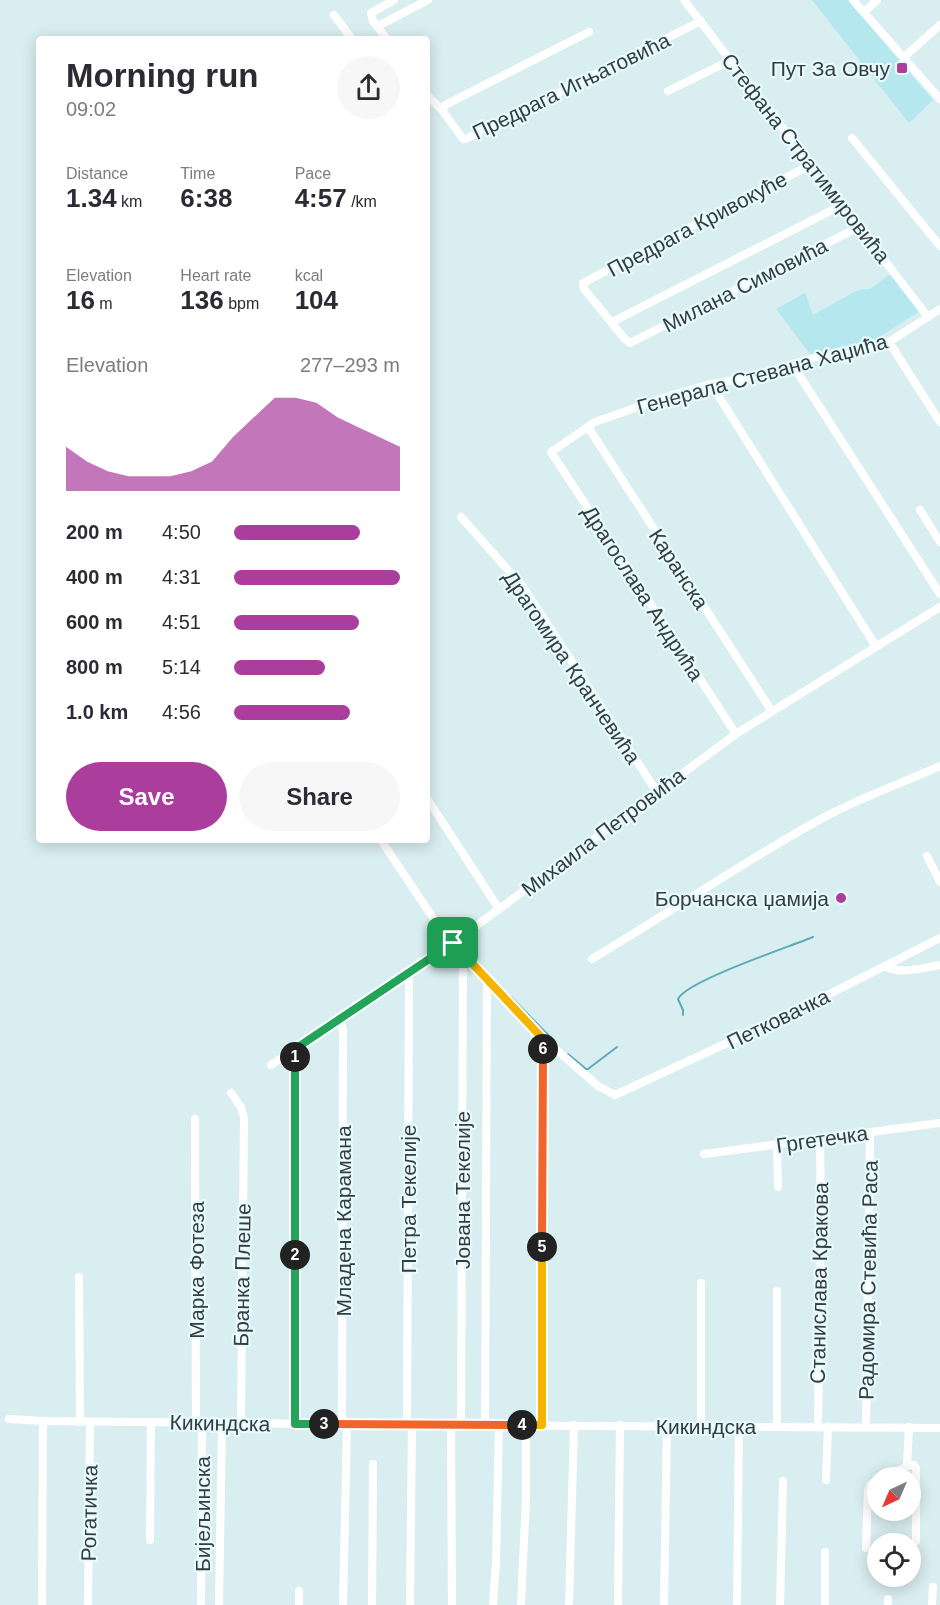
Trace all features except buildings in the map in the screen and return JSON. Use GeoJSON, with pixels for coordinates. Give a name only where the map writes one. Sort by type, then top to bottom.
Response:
{"type":"FeatureCollection","features":[{"type":"Feature","properties":{"kind":"street"},"geometry":{"type":"LineString","coordinates":[[385,36],[371,14],[394,0]]}},
{"type":"Feature","properties":{"kind":"street"},"geometry":{"type":"LineString","coordinates":[[378,26],[428,0]]}},
{"type":"Feature","properties":{"kind":"street","name":"Стефана Стратимировића"},"geometry":{"type":"LineString","coordinates":[[684,0],[928,317]]}},
{"type":"Feature","properties":{"kind":"street"},"geometry":{"type":"LineString","coordinates":[[854,0],[940,99]]}},
{"type":"Feature","properties":{"kind":"street"},"geometry":{"type":"LineString","coordinates":[[864,12],[877,0]]}},
{"type":"Feature","properties":{"kind":"street"},"geometry":{"type":"LineString","coordinates":[[334,15],[350,36]]}},
{"type":"Feature","properties":{"kind":"street","name":"Предрага Игњатовића"},"geometry":{"type":"LineString","coordinates":[[589,32],[445,105],[442,110],[463,139],[466,139],[701,21]]}},
{"type":"Feature","properties":{"kind":"street"},"geometry":{"type":"LineString","coordinates":[[903,58],[940,25]]}},
{"type":"Feature","properties":{"kind":"street"},"geometry":{"type":"LineString","coordinates":[[669,91],[731,60]]}},
{"type":"Feature","properties":{"kind":"street"},"geometry":{"type":"LineString","coordinates":[[430,98],[442,110]]}},
{"type":"Feature","properties":{"kind":"street"},"geometry":{"type":"LineString","coordinates":[[852,138],[940,246]]}},
{"type":"Feature","properties":{"kind":"street","name":"Предрага Кривокуће"},"geometry":{"type":"LineString","coordinates":[[612,322],[584,289],[583,283],[812,164]]}},
{"type":"Feature","properties":{"kind":"street"},"geometry":{"type":"LineString","coordinates":[[612,322],[842,205]]}},
{"type":"Feature","properties":{"kind":"street","name":"Милана Симовића"},"geometry":{"type":"LineString","coordinates":[[612,322],[630,343],[859,227]]}},
{"type":"Feature","properties":{"kind":"street","name":"Генерала Стевана Хаџића"},"geometry":{"type":"LineString","coordinates":[[550,452],[601,419],[711,384],[737,380],[792,364],[889,342],[940,309]]}},
{"type":"Feature","properties":{"kind":"street"},"geometry":{"type":"LineString","coordinates":[[889,342],[940,422]]}},
{"type":"Feature","properties":{"kind":"street"},"geometry":{"type":"LineString","coordinates":[[792,364],[940,594]]}},
{"type":"Feature","properties":{"kind":"street"},"geometry":{"type":"LineString","coordinates":[[711,384],[875,645]]}},
{"type":"Feature","properties":{"kind":"street","name":"Каранска"},"geometry":{"type":"LineString","coordinates":[[588,427],[771,710]]}},
{"type":"Feature","properties":{"kind":"street","name":"Драгослава Андрића"},"geometry":{"type":"LineString","coordinates":[[550,452],[736,734]]}},
{"type":"Feature","properties":{"kind":"street"},"geometry":{"type":"LineString","coordinates":[[920,510],[940,542]]}},
{"type":"Feature","properties":{"kind":"street","name":"Драгомира Кранчевића"},"geometry":{"type":"LineString","coordinates":[[461,517],[523,587],[657,792]]}},
{"type":"Feature","properties":{"kind":"street","name":"Михаила Петровића"},"geometry":{"type":"LineString","coordinates":[[271,1065],[452,944],[771,710],[940,607]]}},
{"type":"Feature","properties":{"kind":"street"},"geometry":{"type":"LineString","coordinates":[[592,959],[819,820],[940,766]]}},
{"type":"Feature","properties":{"kind":"street"},"geometry":{"type":"LineString","coordinates":[[430,803],[499,909]]}},
{"type":"Feature","properties":{"kind":"street"},"geometry":{"type":"LineString","coordinates":[[383,843],[452,944],[544,1040],[542,1425]]}},
{"type":"Feature","properties":{"kind":"street"},"geometry":{"type":"LineString","coordinates":[[927,856],[940,882]]}},
{"type":"Feature","properties":{"kind":"street","name":"Петковачка"},"geometry":{"type":"LineString","coordinates":[[544,1040],[598,1086],[615,1095],[765,1026],[940,938]]}},
{"type":"Feature","properties":{"kind":"street","name":"Јована Текелије"},"geometry":{"type":"LineString","coordinates":[[461,1426],[463,954]]}},
{"type":"Feature","properties":{"kind":"street"},"geometry":{"type":"LineString","coordinates":[[885,966],[899,971],[940,965]]}},
{"type":"Feature","properties":{"kind":"street","name":"Петра Текелије"},"geometry":{"type":"LineString","coordinates":[[408,974],[410,1605]]}},
{"type":"Feature","properties":{"kind":"street","name":"Јована Текелије"},"geometry":{"type":"LineString","coordinates":[[485,1425],[487,979]]}},
{"type":"Feature","properties":{"kind":"street","name":"Младена Карамана"},"geometry":{"type":"LineString","coordinates":[[339,1020],[343,1029],[343,1605]]}},
{"type":"Feature","properties":{"kind":"street"},"geometry":{"type":"LineString","coordinates":[[295,1049],[295,1424]]}},
{"type":"Feature","properties":{"kind":"street","name":"Бранка Плеше"},"geometry":{"type":"LineString","coordinates":[[231,1093],[242,1110],[244,1118],[241,1423]]}},
{"type":"Feature","properties":{"kind":"street","name":"Марка Фотеза"},"geometry":{"type":"LineString","coordinates":[[195,1119],[199,1422]]}},
{"type":"Feature","properties":{"kind":"street","name":"Гргетечка"},"geometry":{"type":"LineString","coordinates":[[704,1154],[940,1123]]}},
{"type":"Feature","properties":{"kind":"street","name":"Радомира Стевића Раса"},"geometry":{"type":"LineString","coordinates":[[866,1427],[870,1133]]}},
{"type":"Feature","properties":{"kind":"street","name":"Станислава Кракова"},"geometry":{"type":"LineString","coordinates":[[818,1427],[820,1139]]}},
{"type":"Feature","properties":{"kind":"street"},"geometry":{"type":"LineString","coordinates":[[777,1145],[778,1187]]}},
{"type":"Feature","properties":{"kind":"street","name":"Рогатичка"},"geometry":{"type":"LineString","coordinates":[[79,1277],[85,1422],[88,1605]]}},
{"type":"Feature","properties":{"kind":"street"},"geometry":{"type":"LineString","coordinates":[[701,1283],[701,1426]]}},
{"type":"Feature","properties":{"kind":"street"},"geometry":{"type":"LineString","coordinates":[[777,1291],[777,1427]]}},
{"type":"Feature","properties":{"kind":"street","name":"Кикиндска"},"geometry":{"type":"LineString","coordinates":[[9,1419],[344,1425],[940,1428]]}},
{"type":"Feature","properties":{"kind":"street"},"geometry":{"type":"LineString","coordinates":[[42,1605],[43,1421]]}},
{"type":"Feature","properties":{"kind":"street"},"geometry":{"type":"LineString","coordinates":[[150,1540],[151,1422]]}},
{"type":"Feature","properties":{"kind":"street","name":"Бијељинска"},"geometry":{"type":"LineString","coordinates":[[199,1422],[201,1605]]}},
{"type":"Feature","properties":{"kind":"street"},"geometry":{"type":"LineString","coordinates":[[219,1605],[222,1423]]}},
{"type":"Feature","properties":{"kind":"street"},"geometry":{"type":"LineString","coordinates":[[493,1605],[499,1425]]}},
{"type":"Feature","properties":{"kind":"street"},"geometry":{"type":"LineString","coordinates":[[521,1605],[526,1497],[526,1425]]}},
{"type":"Feature","properties":{"kind":"street"},"geometry":{"type":"LineString","coordinates":[[569,1605],[574,1425]]}},
{"type":"Feature","properties":{"kind":"street"},"geometry":{"type":"LineString","coordinates":[[618,1605],[620,1425]]}},
{"type":"Feature","properties":{"kind":"street"},"geometry":{"type":"LineString","coordinates":[[451,1426],[452,1605]]}},
{"type":"Feature","properties":{"kind":"street"},"geometry":{"type":"LineString","coordinates":[[664,1605],[667,1426]]}},
{"type":"Feature","properties":{"kind":"street"},"geometry":{"type":"LineString","coordinates":[[737,1605],[740,1426]]}},
{"type":"Feature","properties":{"kind":"street"},"geometry":{"type":"LineString","coordinates":[[826,1480],[828,1427]]}},
{"type":"Feature","properties":{"kind":"street"},"geometry":{"type":"LineString","coordinates":[[909,1427],[907,1466],[914,1465],[917,1471],[916,1533]]}},
{"type":"Feature","properties":{"kind":"street"},"geometry":{"type":"LineString","coordinates":[[372,1605],[373,1464]]}},
{"type":"Feature","properties":{"kind":"street"},"geometry":{"type":"LineString","coordinates":[[780,1605],[783,1481]]}},
{"type":"Feature","properties":{"kind":"street"},"geometry":{"type":"LineString","coordinates":[[866,1548],[867,1520]]}},
{"type":"Feature","properties":{"kind":"street"},"geometry":{"type":"LineString","coordinates":[[825,1552],[825,1605]]}},
{"type":"Feature","properties":{"kind":"street"},"geometry":{"type":"LineString","coordinates":[[932,1605],[933,1587]]}},
{"type":"Feature","properties":{"kind":"street"},"geometry":{"type":"LineString","coordinates":[[299,1591],[299,1605]]}},
{"type":"Feature","properties":{"kind":"shaded area"},"geometry":{"type":"Polygon","coordinates":[[[812,0],[848,0],[933,100],[909,123],[812,0]]]}},
{"type":"Feature","properties":{"kind":"shaded area"},"geometry":{"type":"Polygon","coordinates":[[[891,274],[920,311],[876,339],[810,354],[776,309],[805,293],[813,315],[858,290],[870,289],[891,274]]]}},
{"type":"Feature","properties":{"kind":"waterway"},"geometry":{"type":"LineString","coordinates":[[683,1015],[678,999],[699,983],[813,937]]}},
{"type":"Feature","properties":{"kind":"waterway"},"geometry":{"type":"LineString","coordinates":[[511,997],[554,1041]]}},
{"type":"Feature","properties":{"kind":"waterway"},"geometry":{"type":"LineString","coordinates":[[568,1054],[588,1069],[617,1047]]}},
{"type":"Feature","properties":{"kind":"place","name":"Пут За Овчу"},"geometry":{"type":"Point","coordinates":[902,68]}},
{"type":"Feature","properties":{"kind":"place","name":"Борчанска џамија"},"geometry":{"type":"Point","coordinates":[841,898]}},
{"type":"Feature","properties":{"kind":"route"},"geometry":{"type":"LineString","coordinates":[[453,943],[544,1040],[542,1425],[295,1424],[295,1049],[453,943]]}}]}
